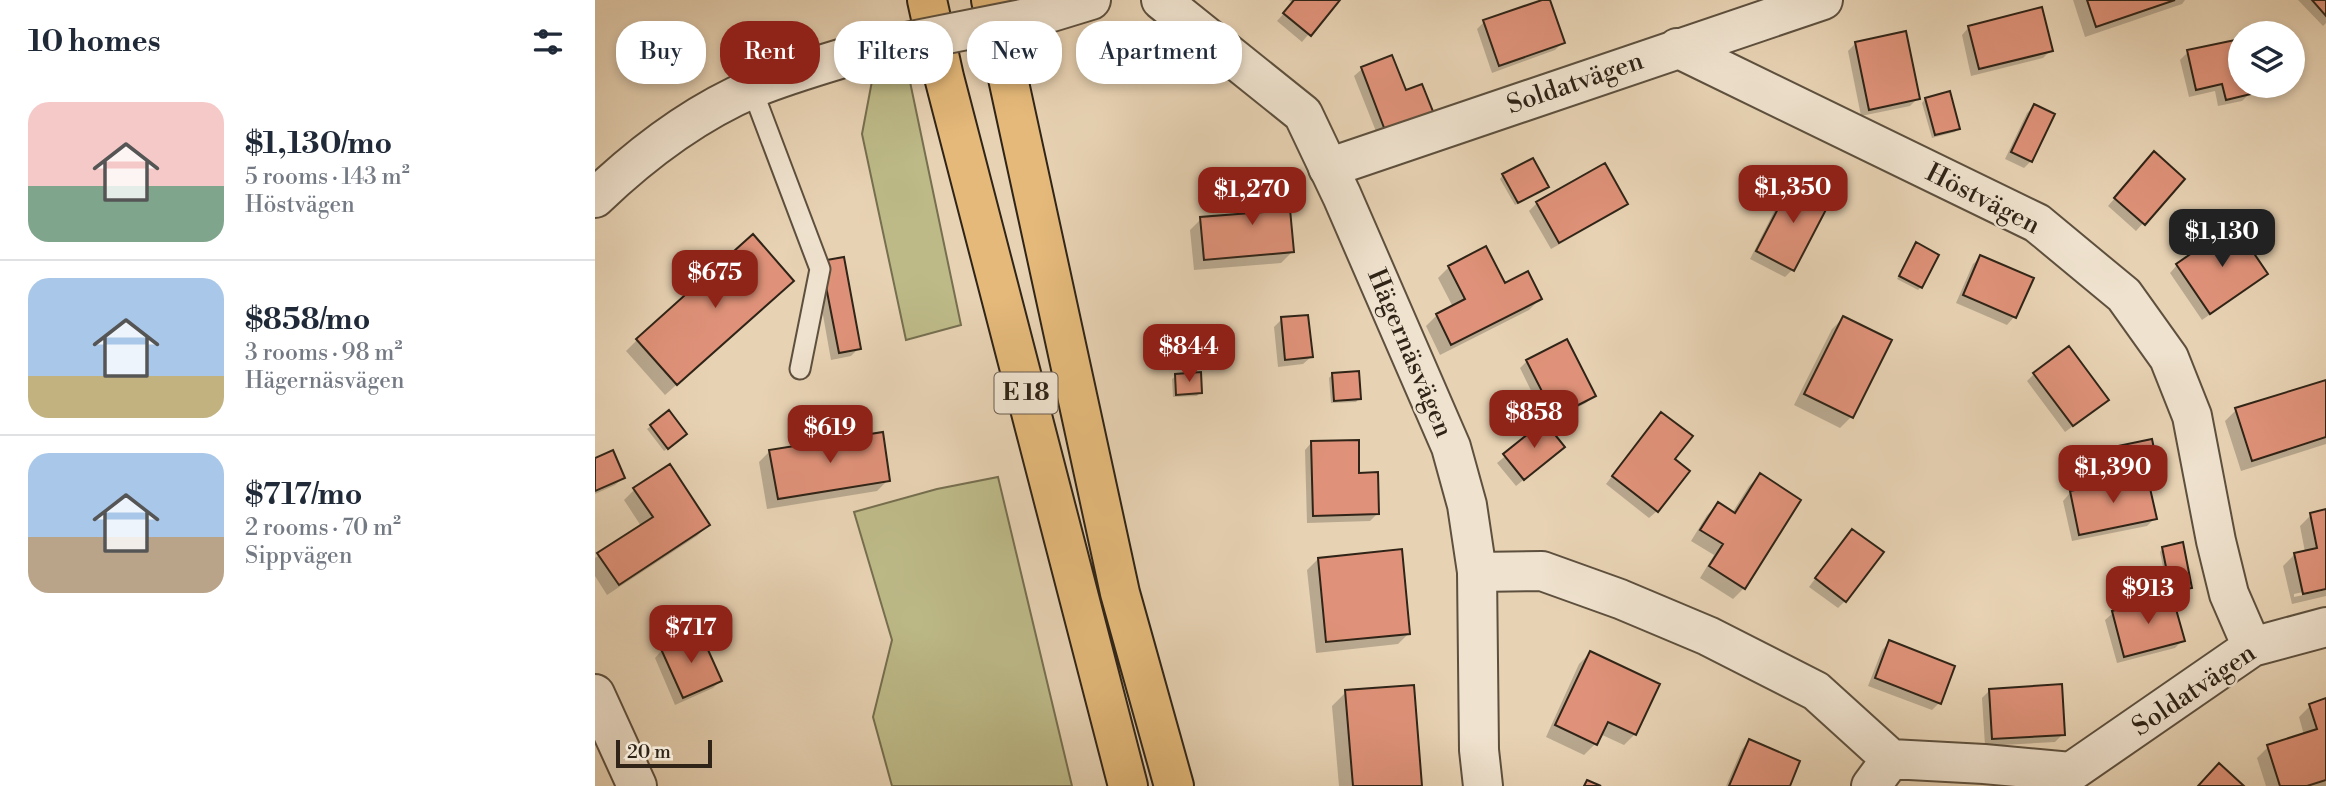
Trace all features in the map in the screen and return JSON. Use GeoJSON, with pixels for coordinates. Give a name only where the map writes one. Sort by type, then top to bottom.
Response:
{"type":"FeatureCollection","features":[{"type":"Feature","properties":{"kind":"highway","name":"E 18"},"geometry":{"type":"LineString","coordinates":[[927,0],[947,91],[1128,786]]}},
{"type":"Feature","properties":{"kind":"highway","name":"E 18"},"geometry":{"type":"LineString","coordinates":[[991,0],[1120,593],[1174,786]]}},
{"type":"Feature","properties":{"kind":"street"},"geometry":{"type":"LineString","coordinates":[[595,198],[656,145],[721,104],[752,89],[876,48],[1042,15],[1091,0]]}},
{"type":"Feature","properties":{"kind":"street","name":"Hägernäsvägen"},"geometry":{"type":"LineString","coordinates":[[1161,0],[1303,114],[1451,447],[1467,505],[1477,572],[1479,750],[1482,786]]}},
{"type":"Feature","properties":{"kind":"street","name":"Soldatvägen"},"geometry":{"type":"LineString","coordinates":[[1328,167],[1823,0]]}},
{"type":"Feature","properties":{"kind":"street","name":"Höstvägen"},"geometry":{"type":"LineString","coordinates":[[1677,48],[2037,223],[2124,295],[2169,358],[2192,416],[2229,594],[2252,647]]}},
{"type":"Feature","properties":{"kind":"street"},"geometry":{"type":"LineString","coordinates":[[1477,572],[1542,571],[1620,599],[1708,636],[1816,691],[1881,773],[1984,764],[2077,779]]}},
{"type":"Feature","properties":{"kind":"street","name":"Soldatvägen"},"geometry":{"type":"LineString","coordinates":[[2077,779],[2252,647],[2326,627]]}},
{"type":"Feature","properties":{"kind":"street"},"geometry":{"type":"LineString","coordinates":[[595,694],[637,786]]}},
{"type":"Feature","properties":{"kind":"lane"},"geometry":{"type":"LineString","coordinates":[[752,89],[820,269],[800,369]]}},
{"type":"Feature","properties":{"kind":"shaded area"},"geometry":{"type":"Polygon","coordinates":[[[871,84],[910,84],[961,325],[906,340],[862,134],[871,84]]]}},
{"type":"Feature","properties":{"kind":"shaded area"},"geometry":{"type":"Polygon","coordinates":[[[998,477],[1072,786],[892,786],[873,717],[892,640],[854,512],[937,489],[998,477]]]}},
{"type":"Feature","properties":{"kind":"building"},"geometry":{"type":"Polygon","coordinates":[[[1294,0],[1340,0],[1311,36],[1283,13],[1294,0]]]}},
{"type":"Feature","properties":{"kind":"building"},"geometry":{"type":"Polygon","coordinates":[[[1542,0],[1550,0],[1565,43],[1499,66],[1483,20],[1542,0]]]}},
{"type":"Feature","properties":{"kind":"building"},"geometry":{"type":"Polygon","coordinates":[[[2087,0],[2175,0],[2096,27],[2087,0]]]}},
{"type":"Feature","properties":{"kind":"building"},"geometry":{"type":"Polygon","coordinates":[[[2312,0],[2326,0],[2326,16],[2312,0]]]}},
{"type":"Feature","properties":{"kind":"building"},"geometry":{"type":"Polygon","coordinates":[[[2042,7],[2053,51],[1979,69],[1968,26],[2042,7]]]}},
{"type":"Feature","properties":{"kind":"building"},"geometry":{"type":"Polygon","coordinates":[[[1906,31],[1920,99],[1869,110],[1855,42],[1906,31]]]}},
{"type":"Feature","properties":{"kind":"building"},"geometry":{"type":"Polygon","coordinates":[[[2228,41],[2228,98],[2234,98],[2226,100],[2222,84],[2196,90],[2187,50],[2228,41]]]}},
{"type":"Feature","properties":{"kind":"building"},"geometry":{"type":"Polygon","coordinates":[[[1392,55],[1406,90],[1422,84],[1434,114],[1386,133],[1361,67],[1392,55]]]}},
{"type":"Feature","properties":{"kind":"building"},"geometry":{"type":"Polygon","coordinates":[[[1950,91],[1960,129],[1935,135],[1925,98],[1950,91]]]}},
{"type":"Feature","properties":{"kind":"building"},"geometry":{"type":"Polygon","coordinates":[[[2034,104],[2055,114],[2032,162],[2011,152],[2034,104]]]}},
{"type":"Feature","properties":{"kind":"building"},"geometry":{"type":"Polygon","coordinates":[[[2154,151],[2185,179],[2145,225],[2114,198],[2154,151]]]}},
{"type":"Feature","properties":{"kind":"building"},"geometry":{"type":"Polygon","coordinates":[[[1533,158],[1549,187],[1518,203],[1502,174],[1533,158]]]}},
{"type":"Feature","properties":{"kind":"building"},"geometry":{"type":"Polygon","coordinates":[[[1605,163],[1628,204],[1559,243],[1536,202],[1605,163]]]}},
{"type":"Feature","properties":{"kind":"building"},"geometry":{"type":"Polygon","coordinates":[[[1287,177],[1294,252],[1204,260],[1200,217],[1263,212],[1260,179],[1287,177]]]}},
{"type":"Feature","properties":{"kind":"building"},"geometry":{"type":"Polygon","coordinates":[[[1793,180],[1831,200],[1794,271],[1756,251],[1793,180]]]}},
{"type":"Feature","properties":{"kind":"building"},"geometry":{"type":"Polygon","coordinates":[[[2234,224],[2268,274],[2210,314],[2176,264],[2234,224]]]}},
{"type":"Feature","properties":{"kind":"building"},"geometry":{"type":"Polygon","coordinates":[[[753,234],[794,281],[677,385],[636,339],[753,234]]]}},
{"type":"Feature","properties":{"kind":"building"},"geometry":{"type":"Polygon","coordinates":[[[1916,242],[1939,255],[1922,288],[1899,276],[1916,242]]]}},
{"type":"Feature","properties":{"kind":"building"},"geometry":{"type":"Polygon","coordinates":[[[1486,246],[1505,283],[1528,271],[1542,299],[1451,345],[1436,314],[1465,299],[1448,266],[1486,246]]]}},
{"type":"Feature","properties":{"kind":"building"},"geometry":{"type":"Polygon","coordinates":[[[1980,255],[2034,278],[2016,318],[1963,295],[1980,255]]]}},
{"type":"Feature","properties":{"kind":"building"},"geometry":{"type":"Polygon","coordinates":[[[844,257],[861,349],[839,353],[821,261],[844,257]]]}},
{"type":"Feature","properties":{"kind":"building"},"geometry":{"type":"Polygon","coordinates":[[[1308,315],[1313,357],[1285,360],[1281,317],[1308,315]]]}},
{"type":"Feature","properties":{"kind":"building"},"geometry":{"type":"Polygon","coordinates":[[[1843,316],[1892,340],[1853,418],[1804,394],[1843,316]]]}},
{"type":"Feature","properties":{"kind":"building"},"geometry":{"type":"Polygon","coordinates":[[[1567,339],[1596,396],[1555,417],[1526,360],[1567,339]]]}},
{"type":"Feature","properties":{"kind":"building"},"geometry":{"type":"Polygon","coordinates":[[[2069,346],[2109,400],[2073,426],[2033,373],[2069,346]]]}},
{"type":"Feature","properties":{"kind":"building"},"geometry":{"type":"Polygon","coordinates":[[[1359,371],[1361,399],[1334,401],[1332,373],[1359,371]]]}},
{"type":"Feature","properties":{"kind":"building"},"geometry":{"type":"Polygon","coordinates":[[[1201,372],[1202,393],[1176,395],[1175,374],[1201,372]]]}},
{"type":"Feature","properties":{"kind":"building"},"geometry":{"type":"Polygon","coordinates":[[[2326,380],[2326,437],[2252,461],[2235,408],[2326,380]]]}},
{"type":"Feature","properties":{"kind":"building"},"geometry":{"type":"Polygon","coordinates":[[[669,410],[687,434],[668,449],[650,425],[669,410]]]}},
{"type":"Feature","properties":{"kind":"building"},"geometry":{"type":"Polygon","coordinates":[[[1661,412],[1693,436],[1675,459],[1690,471],[1658,512],[1612,476],[1661,412]]]}},
{"type":"Feature","properties":{"kind":"building"},"geometry":{"type":"Polygon","coordinates":[[[1544,421],[1565,447],[1524,480],[1503,454],[1544,421]]]}},
{"type":"Feature","properties":{"kind":"building"},"geometry":{"type":"Polygon","coordinates":[[[883,432],[890,481],[778,499],[769,450],[883,432]]]}},
{"type":"Feature","properties":{"kind":"building"},"geometry":{"type":"Polygon","coordinates":[[[2152,439],[2159,473],[2125,480],[2118,446],[2152,439]]]}},
{"type":"Feature","properties":{"kind":"building"},"geometry":{"type":"Polygon","coordinates":[[[1359,440],[1359,473],[1378,472],[1379,514],[1313,516],[1311,441],[1359,440]]]}},
{"type":"Feature","properties":{"kind":"building"},"geometry":{"type":"Polygon","coordinates":[[[613,450],[625,478],[595,491],[595,458],[613,450]]]}},
{"type":"Feature","properties":{"kind":"building"},"geometry":{"type":"Polygon","coordinates":[[[670,464],[710,525],[619,585],[597,553],[653,517],[633,488],[670,464]]]}},
{"type":"Feature","properties":{"kind":"building"},"geometry":{"type":"Polygon","coordinates":[[[1760,473],[1801,500],[1745,589],[1709,566],[1723,544],[1700,530],[1718,502],[1735,513],[1760,473]]]}},
{"type":"Feature","properties":{"kind":"building"},"geometry":{"type":"Polygon","coordinates":[[[2147,475],[2157,519],[2079,535],[2070,491],[2147,475]]]}},
{"type":"Feature","properties":{"kind":"building"},"geometry":{"type":"Polygon","coordinates":[[[2326,509],[2326,589],[2303,594],[2294,553],[2317,548],[2310,513],[2326,509]]]}},
{"type":"Feature","properties":{"kind":"building"},"geometry":{"type":"Polygon","coordinates":[[[1852,529],[1884,552],[1846,602],[1815,578],[1852,529]]]}},
{"type":"Feature","properties":{"kind":"building"},"geometry":{"type":"Polygon","coordinates":[[[2183,542],[2192,588],[2171,592],[2162,547],[2183,542]]]}},
{"type":"Feature","properties":{"kind":"building"},"geometry":{"type":"Polygon","coordinates":[[[1402,549],[1410,634],[1326,642],[1318,558],[1402,549]]]}},
{"type":"Feature","properties":{"kind":"building"},"geometry":{"type":"Polygon","coordinates":[[[2172,595],[2185,641],[2124,657],[2112,611],[2172,595]]]}},
{"type":"Feature","properties":{"kind":"building"},"geometry":{"type":"Polygon","coordinates":[[[700,632],[722,681],[683,698],[661,649],[700,632]]]}},
{"type":"Feature","properties":{"kind":"building"},"geometry":{"type":"Polygon","coordinates":[[[1889,640],[1955,666],[1941,704],[1875,678],[1889,640]]]}},
{"type":"Feature","properties":{"kind":"building"},"geometry":{"type":"Polygon","coordinates":[[[1590,651],[1660,684],[1636,735],[1608,722],[1597,745],[1555,725],[1590,651]]]}},
{"type":"Feature","properties":{"kind":"building"},"geometry":{"type":"Polygon","coordinates":[[[2062,684],[2065,735],[1992,739],[1989,689],[2062,684]]]}},
{"type":"Feature","properties":{"kind":"building"},"geometry":{"type":"Polygon","coordinates":[[[1414,685],[1422,786],[1353,786],[1345,690],[1414,685]]]}},
{"type":"Feature","properties":{"kind":"building"},"geometry":{"type":"Polygon","coordinates":[[[2326,698],[2326,780],[2307,786],[2280,786],[2267,745],[2317,729],[2309,704],[2326,698]]]}},
{"type":"Feature","properties":{"kind":"building"},"geometry":{"type":"Polygon","coordinates":[[[1749,739],[1800,761],[1790,786],[1729,786],[1749,739]]]}},
{"type":"Feature","properties":{"kind":"building"},"geometry":{"type":"Polygon","coordinates":[[[2219,763],[2244,786],[2198,786],[2219,763]]]}},
{"type":"Feature","properties":{"kind":"building"},"geometry":{"type":"Polygon","coordinates":[[[1587,780],[1601,786],[1584,786],[1587,780]]]}}]}
